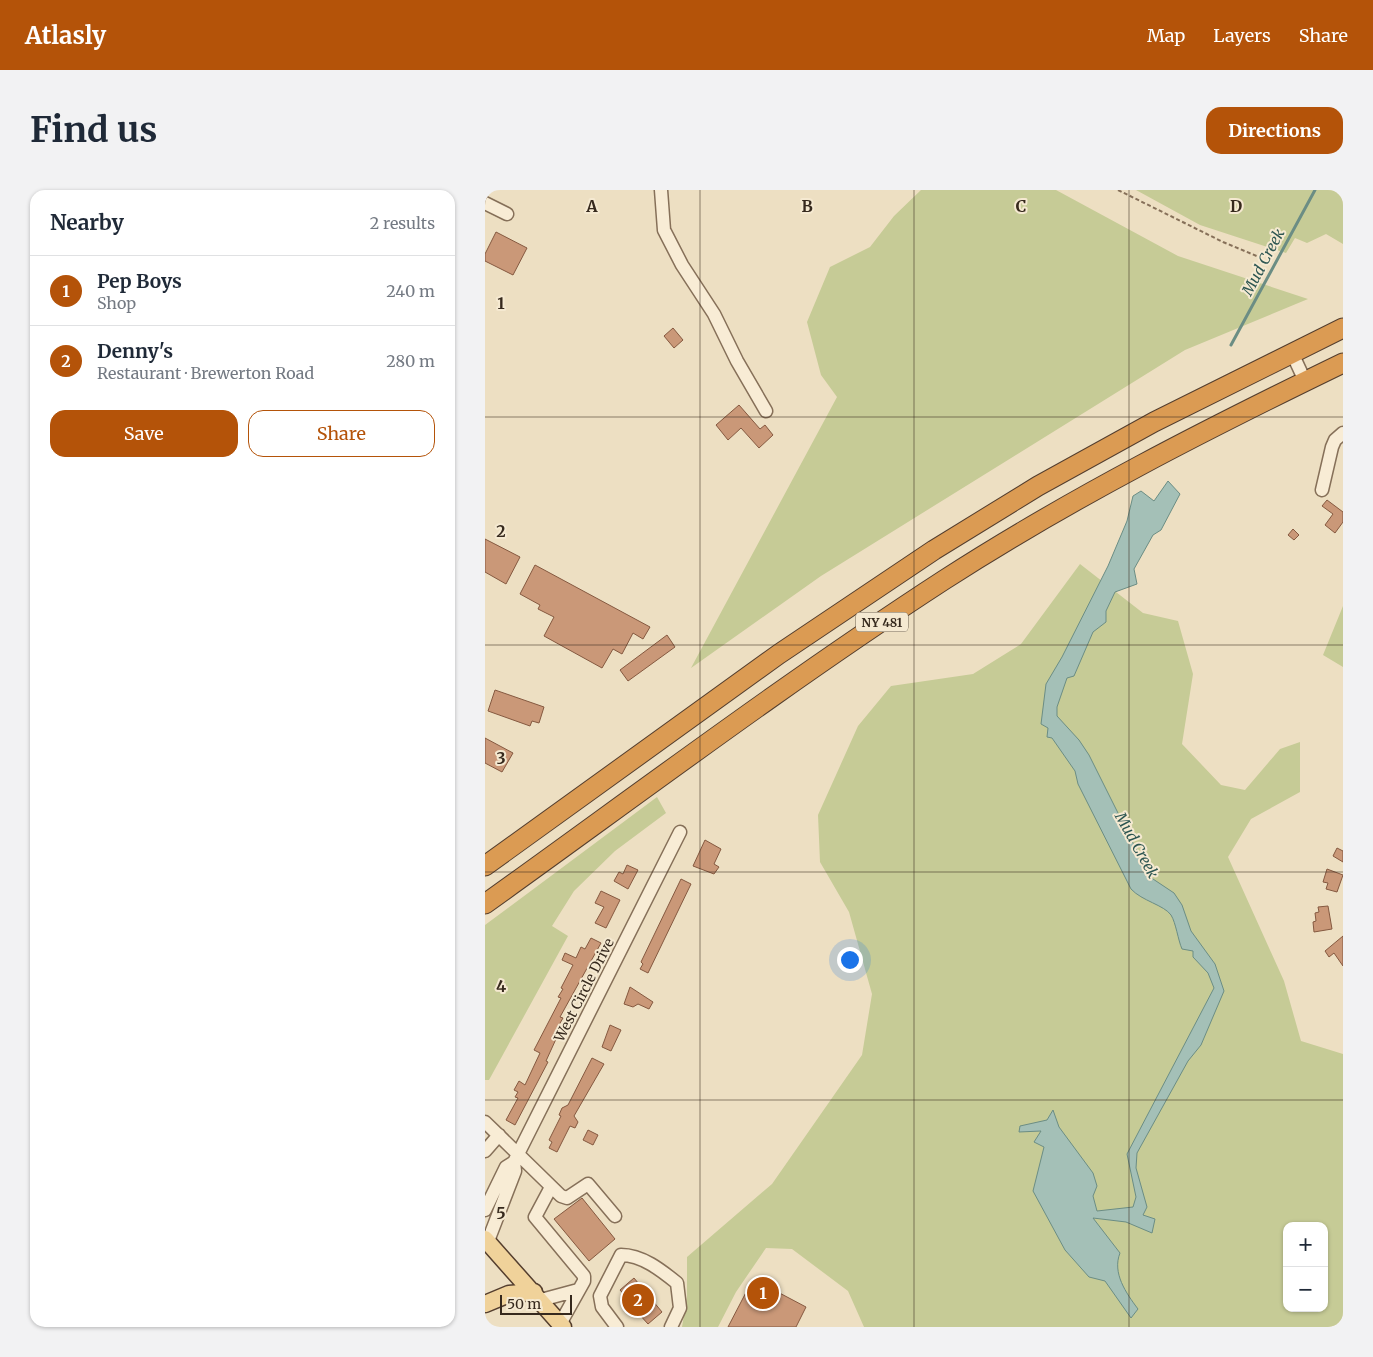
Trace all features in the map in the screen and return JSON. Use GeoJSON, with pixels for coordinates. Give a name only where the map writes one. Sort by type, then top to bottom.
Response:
{"type":"FeatureCollection","features":[{"type":"Feature","properties":{"kind":"highway","name":"NY 481"},"geometry":{"type":"LineString","coordinates":[[485,866],[779,654],[934,550],[1039,486],[1155,422],[1343,328]]}},
{"type":"Feature","properties":{"kind":"highway","name":"NY 481"},"geometry":{"type":"LineString","coordinates":[[485,904],[788,686],[945,579],[1111,481],[1192,437],[1343,363]]}},
{"type":"Feature","properties":{"kind":"main road"},"geometry":{"type":"LineString","coordinates":[[486,1242],[562,1325]]}},
{"type":"Feature","properties":{"kind":"main road"},"geometry":{"type":"LineString","coordinates":[[485,1304],[509,1294],[537,1296]]}},
{"type":"Feature","properties":{"kind":"street"},"geometry":{"type":"LineString","coordinates":[[661,190],[664,230],[682,265],[714,314],[737,361],[766,411]]}},
{"type":"Feature","properties":{"kind":"street"},"geometry":{"type":"LineString","coordinates":[[485,202],[507,214]]}},
{"type":"Feature","properties":{"kind":"street"},"geometry":{"type":"LineString","coordinates":[[1293,353],[1305,381]]}},
{"type":"Feature","properties":{"kind":"street"},"geometry":{"type":"LineString","coordinates":[[1322,490],[1332,447],[1335,440],[1343,434]]}},
{"type":"Feature","properties":{"kind":"street","name":"West Circle Drive"},"geometry":{"type":"LineString","coordinates":[[485,1210],[506,1167],[516,1158],[680,832]]}},
{"type":"Feature","properties":{"kind":"street"},"geometry":{"type":"LineString","coordinates":[[485,1122],[499,1135],[516,1158],[561,1196],[567,1198],[588,1184],[615,1216]]}},
{"type":"Feature","properties":{"kind":"street"},"geometry":{"type":"LineString","coordinates":[[485,1151],[499,1135]]}},
{"type":"Feature","properties":{"kind":"street","name":"West Circle Drive"},"geometry":{"type":"LineString","coordinates":[[486,1242],[515,1171],[516,1158]]}},
{"type":"Feature","properties":{"kind":"street"},"geometry":{"type":"LineString","coordinates":[[551,1187],[535,1217],[584,1276],[584,1281],[562,1325]]}},
{"type":"Feature","properties":{"kind":"street"},"geometry":{"type":"LineString","coordinates":[[617,1327],[602,1307],[600,1296],[621,1255],[632,1255],[661,1270],[677,1283],[680,1308],[671,1327]]}},
{"type":"Feature","properties":{"kind":"street"},"geometry":{"type":"LineString","coordinates":[[537,1296],[578,1290]]}},
{"type":"Feature","properties":{"kind":"path"},"geometry":{"type":"LineString","coordinates":[[1117,190],[1223,242],[1259,257]]}},
{"type":"Feature","properties":{"kind":"green space"},"geometry":{"type":"Polygon","coordinates":[[[921,190],[1056,190],[1178,256],[1308,299],[1185,350],[821,576],[691,668],[837,397],[821,375],[807,322],[830,267],[870,247],[894,216],[921,190]]]}},
{"type":"Feature","properties":{"kind":"green space"},"geometry":{"type":"Polygon","coordinates":[[[1136,190],[1343,190],[1343,244],[1326,234],[1307,243],[1295,238],[1286,253],[1200,225],[1136,190]]]}},
{"type":"Feature","properties":{"kind":"green space"},"geometry":{"type":"Polygon","coordinates":[[[1080,564],[1143,613],[1178,621],[1193,674],[1182,744],[1221,785],[1245,790],[1280,749],[1300,742],[1300,792],[1251,819],[1228,857],[1284,981],[1301,1041],[1343,1054],[1343,1327],[864,1327],[848,1291],[792,1249],[766,1248],[736,1292],[718,1327],[682,1327],[687,1297],[687,1257],[772,1184],[862,1055],[872,994],[849,912],[820,862],[818,815],[858,726],[891,686],[973,674],[1021,644],[1080,564]]]}},
{"type":"Feature","properties":{"kind":"green space"},"geometry":{"type":"Polygon","coordinates":[[[1343,606],[1343,667],[1323,655],[1343,606]]]}},
{"type":"Feature","properties":{"kind":"green space"},"geometry":{"type":"Polygon","coordinates":[[[657,797],[666,813],[615,851],[574,891],[552,926],[568,936],[489,1080],[485,1080],[485,925],[657,797]]]}},
{"type":"Feature","properties":{"kind":"water"},"geometry":{"type":"Polygon","coordinates":[[[1168,481],[1180,494],[1161,530],[1153,535],[1134,569],[1137,584],[1115,592],[1106,611],[1106,622],[1093,632],[1074,676],[1067,678],[1057,707],[1057,716],[1079,740],[1089,755],[1150,877],[1174,893],[1182,905],[1191,931],[1215,964],[1224,991],[1201,1045],[1188,1061],[1137,1153],[1136,1168],[1147,1207],[1143,1215],[1155,1219],[1152,1233],[1126,1222],[1093,1218],[1120,1253],[1118,1268],[1121,1282],[1138,1309],[1131,1318],[1105,1281],[1089,1277],[1065,1250],[1033,1191],[1044,1147],[1034,1142],[1041,1131],[1019,1132],[1020,1126],[1047,1120],[1053,1110],[1059,1127],[1093,1173],[1097,1186],[1093,1196],[1097,1211],[1133,1207],[1136,1197],[1127,1154],[1214,988],[1208,973],[1193,957],[1193,951],[1182,949],[1171,915],[1163,908],[1141,897],[1131,889],[1078,784],[1075,771],[1052,738],[1047,737],[1048,728],[1041,724],[1046,684],[1062,657],[1108,566],[1127,521],[1133,496],[1141,491],[1154,501],[1168,481]]]}},
{"type":"Feature","properties":{"kind":"building"},"geometry":{"type":"Polygon","coordinates":[[[496,232],[527,248],[513,275],[485,261],[485,254],[496,232]]]}},
{"type":"Feature","properties":{"kind":"building"},"geometry":{"type":"Polygon","coordinates":[[[673,328],[683,340],[674,348],[664,336],[673,328]]]}},
{"type":"Feature","properties":{"kind":"building"},"geometry":{"type":"Polygon","coordinates":[[[739,405],[760,429],[765,425],[773,435],[759,448],[741,428],[728,440],[716,425],[739,405]]]}},
{"type":"Feature","properties":{"kind":"building"},"geometry":{"type":"Polygon","coordinates":[[[1327,500],[1343,512],[1343,522],[1335,533],[1325,525],[1333,514],[1322,506],[1327,500]]]}},
{"type":"Feature","properties":{"kind":"building"},"geometry":{"type":"Polygon","coordinates":[[[1293,529],[1299,535],[1294,540],[1288,535],[1293,529]]]}},
{"type":"Feature","properties":{"kind":"building"},"geometry":{"type":"Polygon","coordinates":[[[485,539],[520,557],[506,584],[485,572],[485,539]]]}},
{"type":"Feature","properties":{"kind":"building"},"geometry":{"type":"Polygon","coordinates":[[[535,565],[650,627],[643,639],[633,633],[622,654],[613,649],[602,668],[544,636],[554,617],[538,609],[540,605],[520,594],[535,565]]]}},
{"type":"Feature","properties":{"kind":"building"},"geometry":{"type":"Polygon","coordinates":[[[667,635],[675,647],[628,681],[620,670],[667,635]]]}},
{"type":"Feature","properties":{"kind":"building"},"geometry":{"type":"Polygon","coordinates":[[[495,690],[544,707],[539,723],[532,721],[530,726],[488,711],[495,690]]]}},
{"type":"Feature","properties":{"kind":"building"},"geometry":{"type":"Polygon","coordinates":[[[485,738],[513,753],[502,772],[485,763],[485,738]]]}},
{"type":"Feature","properties":{"kind":"building"},"geometry":{"type":"Polygon","coordinates":[[[705,840],[721,849],[714,864],[719,867],[714,874],[693,866],[705,840]]]}},
{"type":"Feature","properties":{"kind":"building"},"geometry":{"type":"Polygon","coordinates":[[[1337,848],[1343,851],[1343,862],[1333,856],[1337,848]]]}},
{"type":"Feature","properties":{"kind":"building"},"geometry":{"type":"Polygon","coordinates":[[[627,865],[638,870],[628,889],[614,881],[619,872],[623,874],[627,865]]]}},
{"type":"Feature","properties":{"kind":"building"},"geometry":{"type":"Polygon","coordinates":[[[1327,869],[1343,875],[1337,892],[1326,889],[1328,883],[1323,882],[1327,869]]]}},
{"type":"Feature","properties":{"kind":"building"},"geometry":{"type":"Polygon","coordinates":[[[681,879],[691,884],[648,973],[640,969],[643,964],[641,962],[681,879]]]}},
{"type":"Feature","properties":{"kind":"building"},"geometry":{"type":"Polygon","coordinates":[[[601,891],[620,900],[606,928],[595,923],[604,907],[595,903],[601,891]]]}},
{"type":"Feature","properties":{"kind":"building"},"geometry":{"type":"Polygon","coordinates":[[[1328,906],[1332,929],[1314,932],[1313,922],[1316,921],[1315,913],[1319,912],[1318,907],[1328,906]]]}},
{"type":"Feature","properties":{"kind":"building"},"geometry":{"type":"Polygon","coordinates":[[[1343,936],[1343,966],[1334,953],[1329,957],[1325,951],[1343,936]]]}},
{"type":"Feature","properties":{"kind":"building"},"geometry":{"type":"Polygon","coordinates":[[[591,938],[601,943],[560,1017],[563,1018],[552,1037],[556,1039],[546,1061],[548,1062],[515,1125],[506,1120],[518,1098],[515,1097],[518,1092],[514,1090],[519,1081],[525,1085],[540,1053],[534,1050],[561,998],[558,997],[563,989],[561,988],[573,965],[562,960],[565,953],[576,958],[581,947],[585,949],[591,938]]]}},
{"type":"Feature","properties":{"kind":"building"},"geometry":{"type":"Polygon","coordinates":[[[630,987],[653,1002],[649,1009],[638,1004],[633,1007],[624,1004],[630,987]]]}},
{"type":"Feature","properties":{"kind":"building"},"geometry":{"type":"Polygon","coordinates":[[[610,1025],[621,1030],[611,1051],[602,1047],[610,1025]]]}},
{"type":"Feature","properties":{"kind":"building"},"geometry":{"type":"Polygon","coordinates":[[[592,1058],[604,1064],[574,1116],[578,1122],[575,1128],[570,1126],[557,1152],[549,1148],[552,1142],[549,1140],[561,1116],[559,1115],[562,1108],[568,1105],[592,1058]]]}},
{"type":"Feature","properties":{"kind":"building"},"geometry":{"type":"Polygon","coordinates":[[[588,1130],[598,1135],[593,1145],[583,1140],[588,1130]]]}},
{"type":"Feature","properties":{"kind":"building"},"geometry":{"type":"Polygon","coordinates":[[[582,1198],[615,1239],[589,1261],[554,1219],[582,1198]]]}},
{"type":"Feature","properties":{"kind":"building"},"geometry":{"type":"Polygon","coordinates":[[[634,1278],[662,1312],[648,1324],[639,1314],[635,1317],[622,1302],[627,1298],[620,1290],[634,1278]]]}},
{"type":"Feature","properties":{"kind":"building"},"geometry":{"type":"Polygon","coordinates":[[[753,1279],[806,1307],[796,1327],[728,1327],[753,1279]]]}},
{"type":"Feature","properties":{"kind":"waterway","name":"Mud Creek"},"geometry":{"type":"LineString","coordinates":[[1231,345],[1315,190]]}},
{"type":"Feature","properties":{"kind":"place","name":"Pep Boys"},"geometry":{"type":"Point","coordinates":[763,1293]}},
{"type":"Feature","properties":{"kind":"place","name":"Denny's"},"geometry":{"type":"Point","coordinates":[638,1300]}}]}
